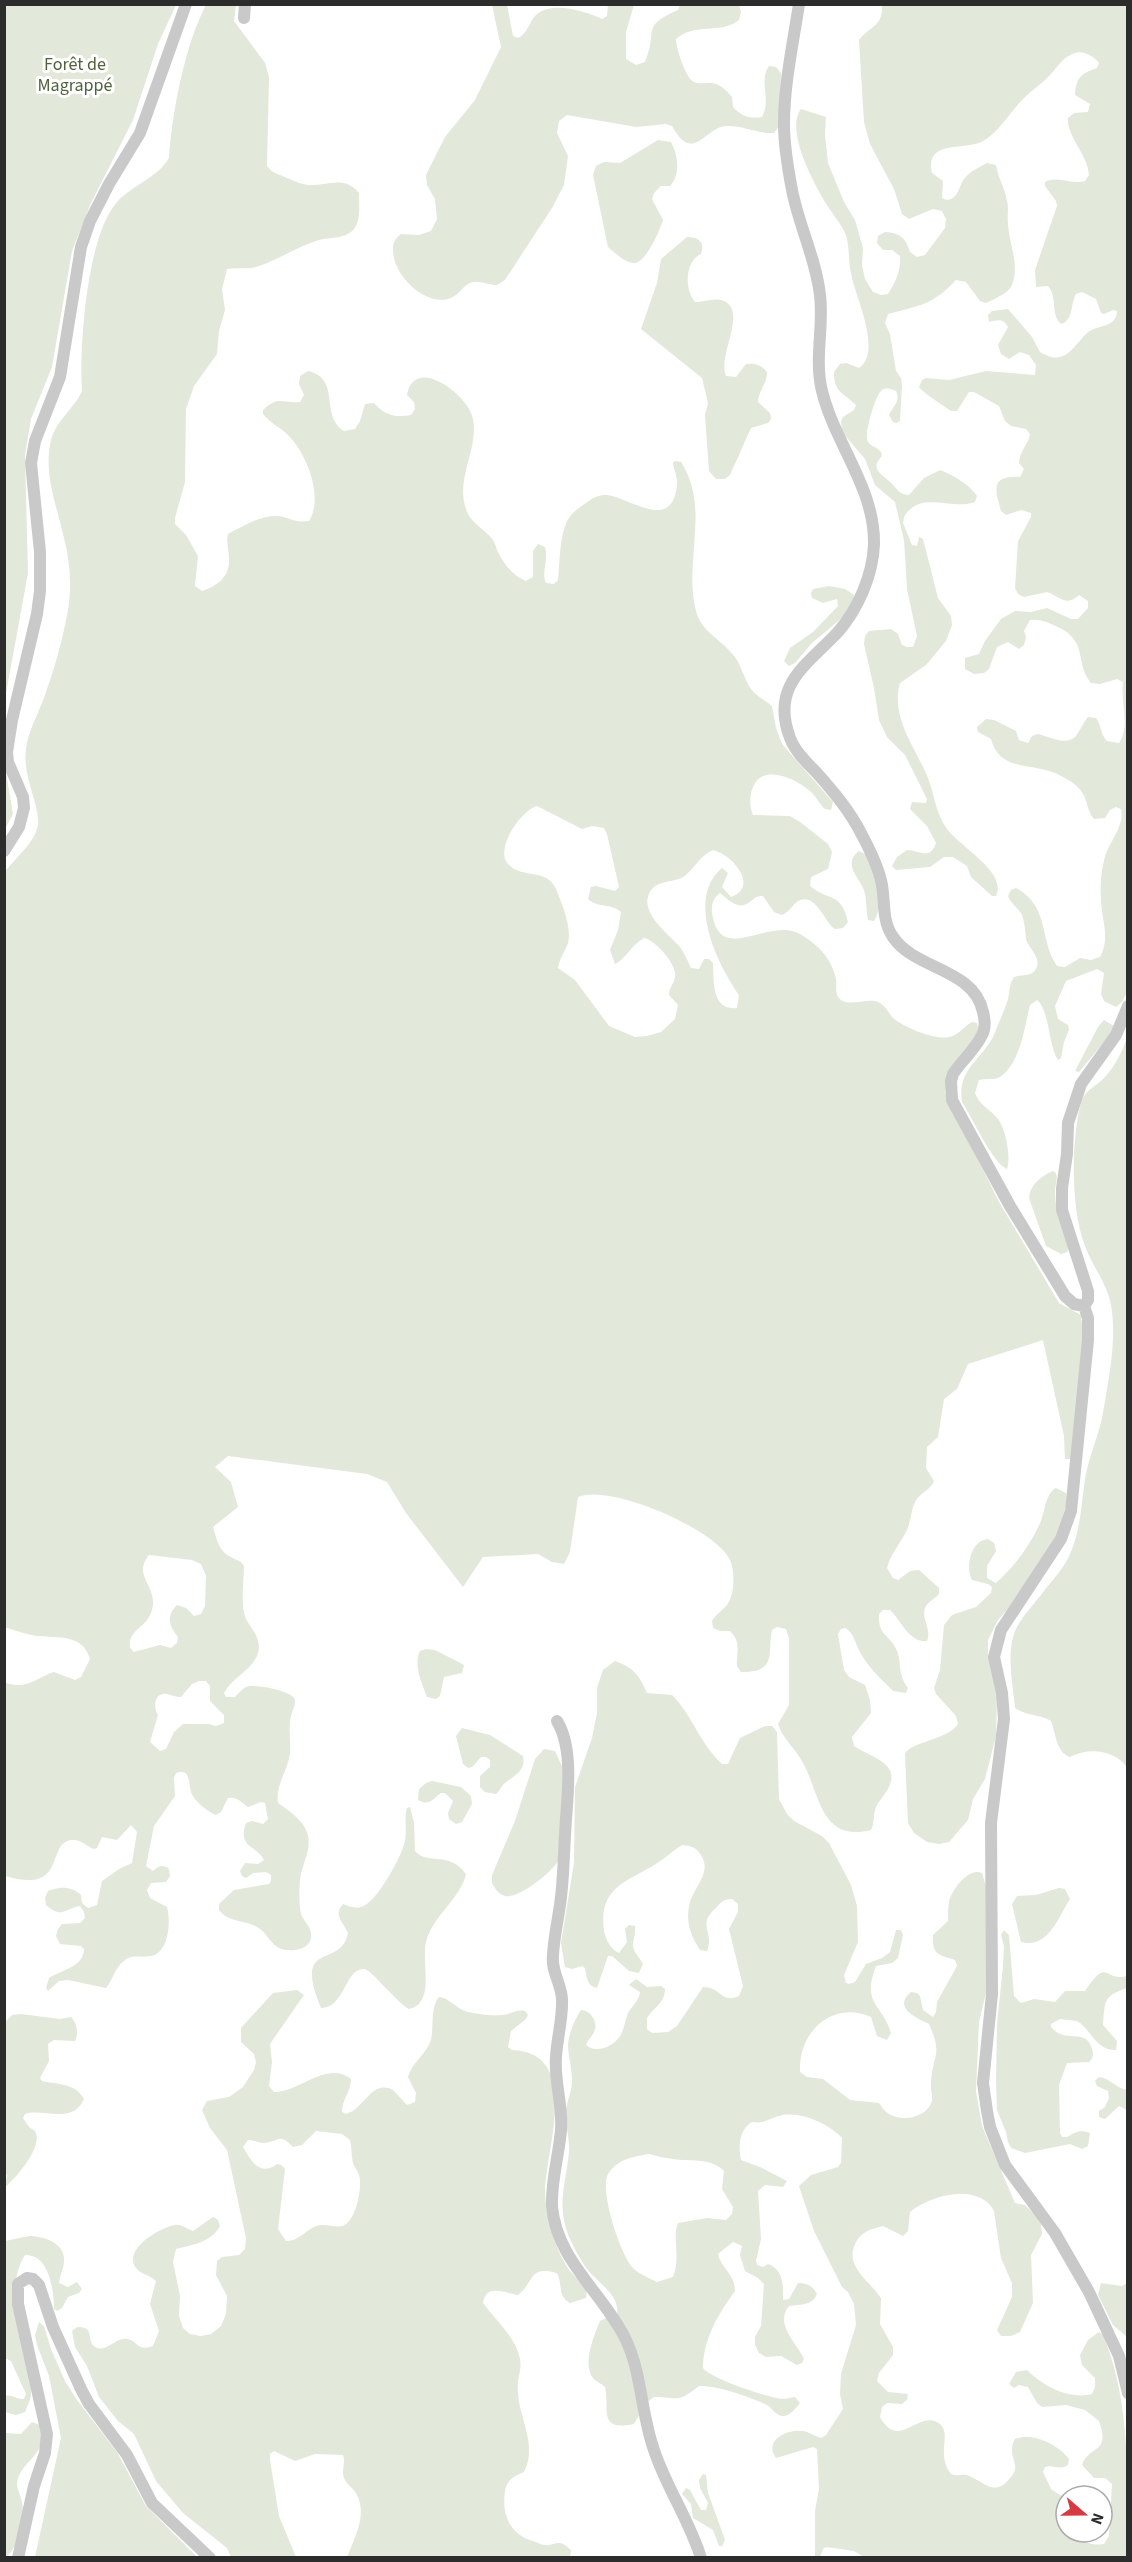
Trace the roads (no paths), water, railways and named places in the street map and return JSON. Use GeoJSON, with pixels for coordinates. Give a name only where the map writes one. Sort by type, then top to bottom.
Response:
{"type":"FeatureCollection","features":[{"type":"Feature","properties":{"kind":"street"},"geometry":{"type":"LineString","coordinates":[[4,851],[19,827],[23,814],[23,797],[8,762],[7,752],[40,591],[40,552],[31,463],[34,441],[60,377],[81,247],[90,221],[140,133],[186,4]]}},
{"type":"Feature","properties":{"kind":"street"},"geometry":{"type":"LineString","coordinates":[[244,18],[245,4]]}},
{"type":"Feature","properties":{"kind":"street"},"geometry":{"type":"LineString","coordinates":[[799,4],[786,98],[785,142],[793,196],[819,291],[821,316],[818,362],[821,388],[832,421],[867,498],[873,524],[874,550],[864,587],[851,613],[838,631],[806,662],[792,680],[785,705],[787,726],[794,746],[840,801],[866,841],[882,881],[886,923],[893,937],[916,956],[966,984],[980,1001],[985,1019],[984,1032],[953,1074],[950,1085],[952,1100],[1010,1206],[1059,1285],[1068,1299],[1077,1305],[1084,1306]]}},
{"type":"Feature","properties":{"kind":"street"},"geometry":{"type":"LineString","coordinates":[[1084,1306],[1088,1300],[1088,1291],[1066,1227],[1062,1204],[1068,1123],[1081,1084],[1116,1035],[1128,1006]]}},
{"type":"Feature","properties":{"kind":"street"},"geometry":{"type":"LineString","coordinates":[[1084,1306],[1088,1318],[1088,1340],[1071,1511],[1061,1539],[1001,1630],[995,1645],[994,1657],[1002,1693],[1004,1719],[992,1812],[992,1994],[983,2083],[990,2127],[1000,2154],[1011,2173],[1055,2232],[1089,2292],[1119,2356],[1128,2393]]}},
{"type":"Feature","properties":{"kind":"street"},"geometry":{"type":"LineString","coordinates":[[557,1721],[564,1740],[569,1782],[564,1871],[553,1955],[553,1969],[560,1983],[562,2000],[556,2057],[561,2128],[553,2182],[553,2209],[561,2242],[583,2277],[603,2300],[627,2341],[635,2368],[648,2434],[687,2518],[701,2558]]}},
{"type":"Feature","properties":{"kind":"street"},"geometry":{"type":"LineString","coordinates":[[18,2558],[47,2440],[44,2415],[27,2351],[18,2304],[18,2284],[27,2278],[39,2285],[60,2344],[81,2389],[127,2454],[148,2498],[160,2513],[192,2539],[210,2558]]}},
{"type":"Feature","properties":{"kind":"park label","name":"Forêt de Magrappé"},"geometry":{"type":"Point","coordinates":[75,74]}}]}
